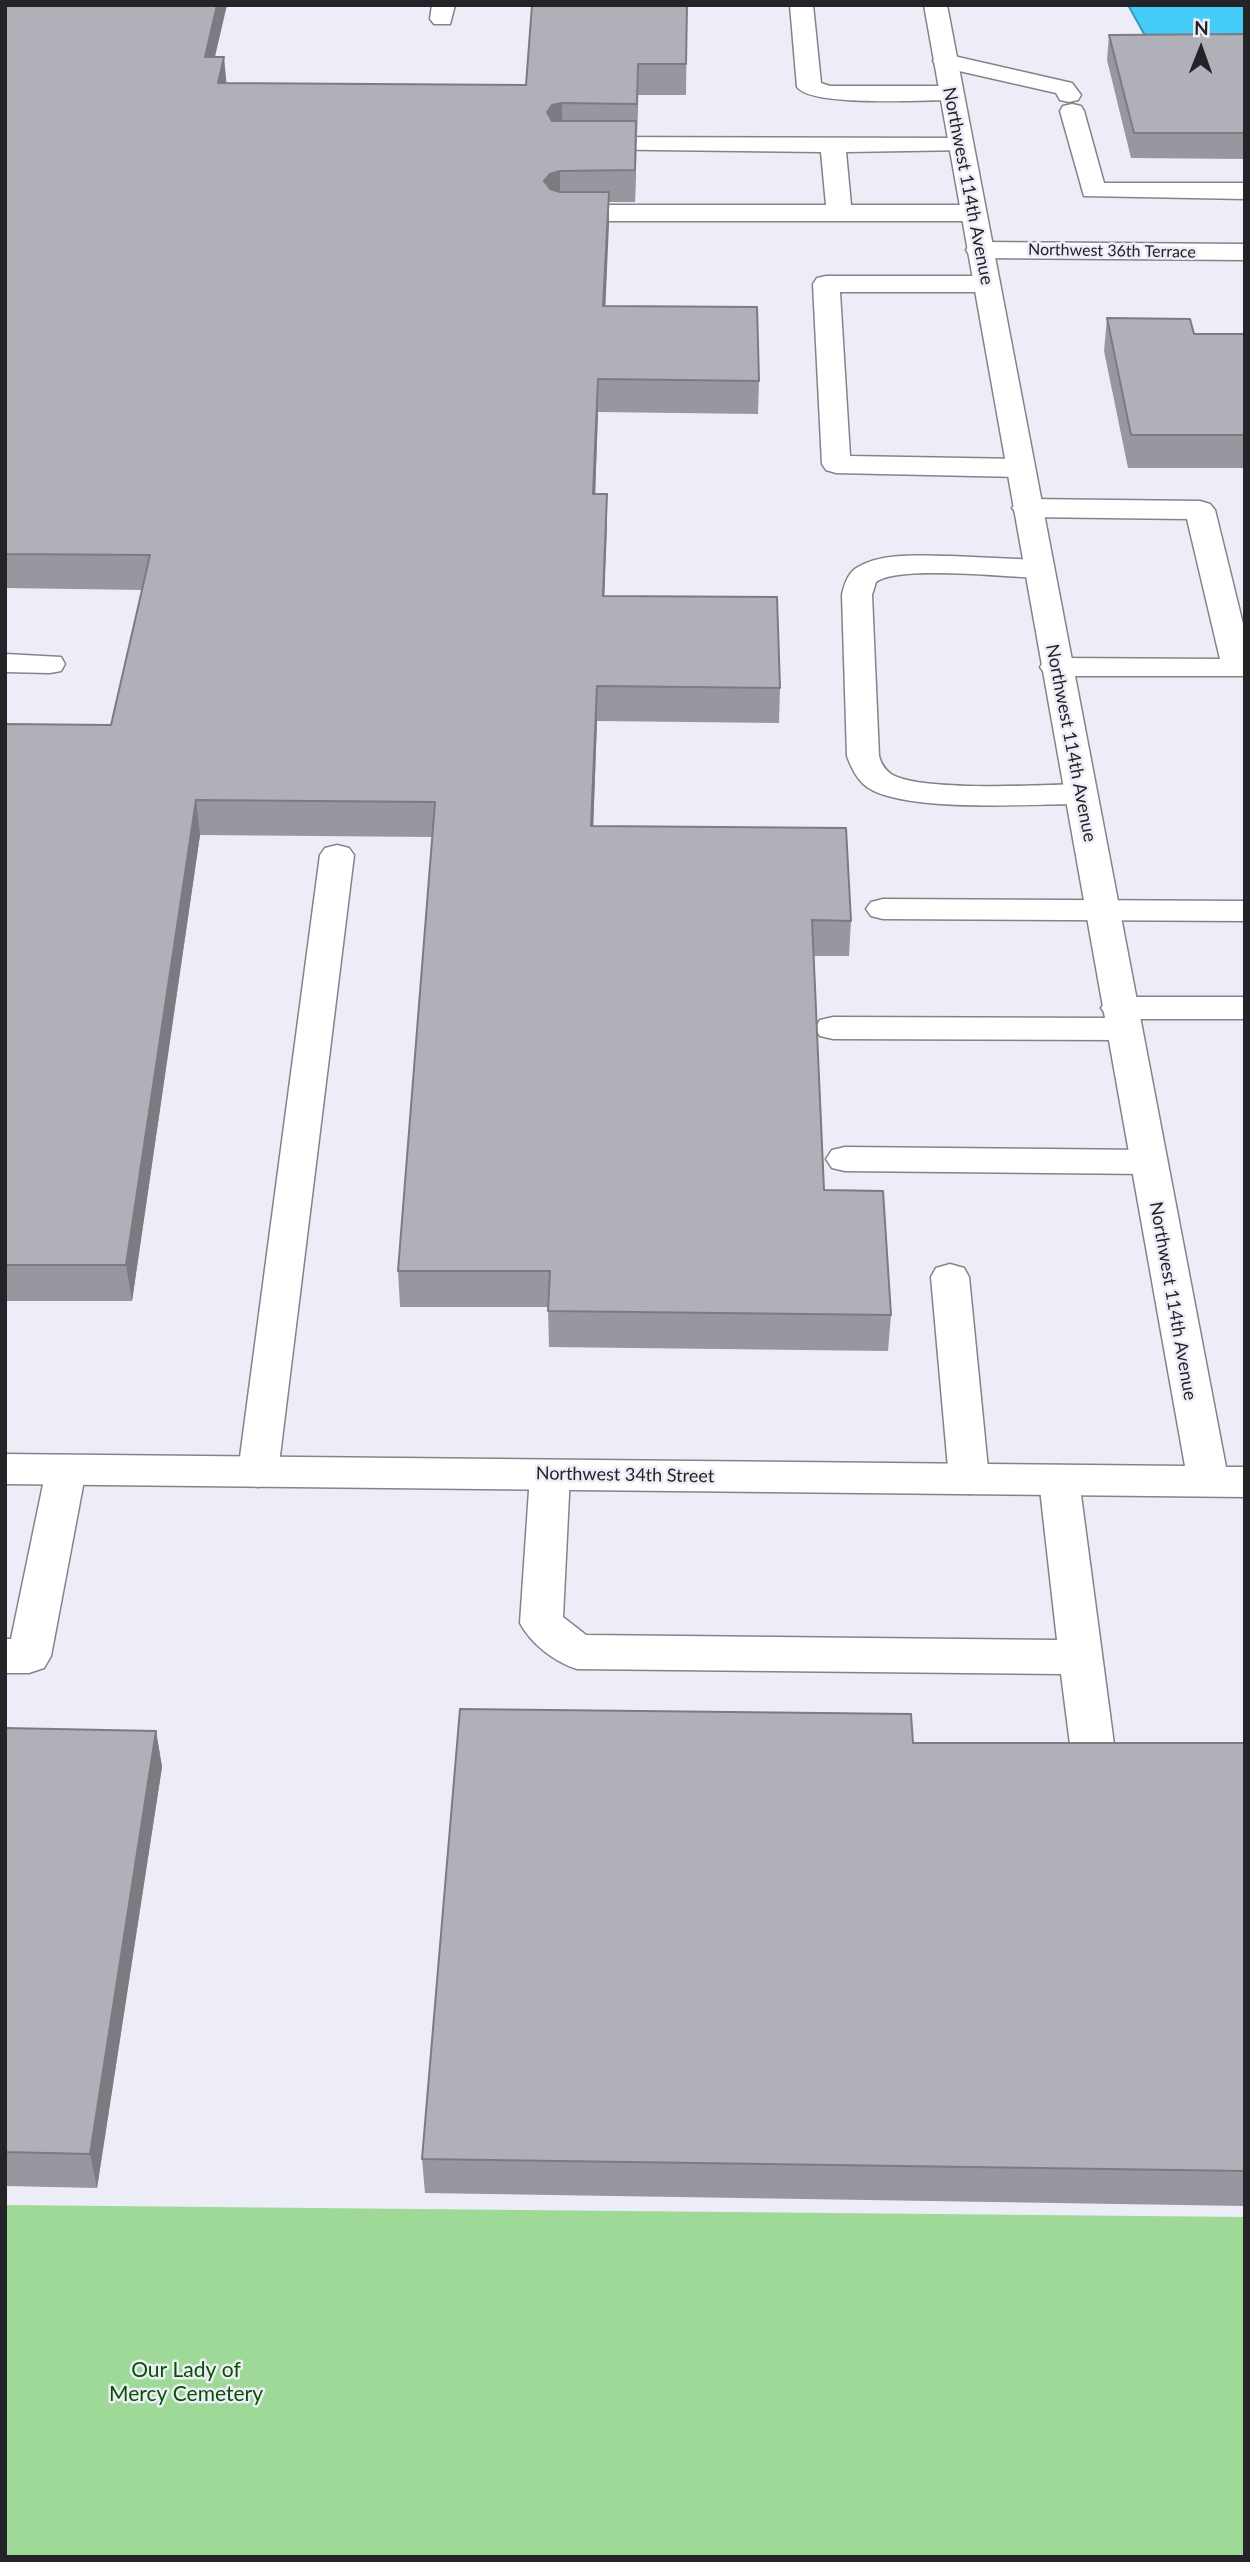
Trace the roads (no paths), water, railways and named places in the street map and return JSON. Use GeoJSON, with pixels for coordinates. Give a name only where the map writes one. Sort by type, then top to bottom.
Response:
{"type":"FeatureCollection","features":[{"type":"Feature","properties":{"kind":"street"},"geometry":{"type":"LineString","coordinates":[[801,5],[809,87],[829,93],[951,93]]}},
{"type":"Feature","properties":{"kind":"street","name":"Northwest 114th Avenue"},"geometry":{"type":"LineString","coordinates":[[935,5],[1148,1162],[1226,1482]]}},
{"type":"Feature","properties":{"kind":"street"},"geometry":{"type":"LineString","coordinates":[[945,61],[1069,98],[1093,191],[1245,191]]}},
{"type":"Feature","properties":{"kind":"street"},"geometry":{"type":"LineString","coordinates":[[562,144],[960,145]]}},
{"type":"Feature","properties":{"kind":"street"},"geometry":{"type":"LineString","coordinates":[[833,144],[839,212]]}},
{"type":"Feature","properties":{"kind":"street"},"geometry":{"type":"LineString","coordinates":[[560,213],[972,213]]}},
{"type":"Feature","properties":{"kind":"street","name":"Northwest 36th Terrace"},"geometry":{"type":"LineString","coordinates":[[979,250],[1245,252]]}},
{"type":"Feature","properties":{"kind":"street"},"geometry":{"type":"LineString","coordinates":[[986,284],[826,284],[836,464],[1020,468]]}},
{"type":"Feature","properties":{"kind":"street"},"geometry":{"type":"LineString","coordinates":[[1027,508],[1200,510],[1238,668],[1056,667]]}},
{"type":"Feature","properties":{"kind":"street"},"geometry":{"type":"LineString","coordinates":[[1039,569],[899,566],[868,573],[859,582],[857,594],[863,756],[866,768],[880,781],[898,789],[926,793],[1080,794]]}},
{"type":"Feature","properties":{"kind":"street"},"geometry":{"type":"LineString","coordinates":[[5,663],[50,664]]}},
{"type":"Feature","properties":{"kind":"street"},"geometry":{"type":"LineString","coordinates":[[258,1472],[337,855]]}},
{"type":"Feature","properties":{"kind":"street"},"geometry":{"type":"LineString","coordinates":[[883,909],[1245,911]]}},
{"type":"Feature","properties":{"kind":"street"},"geometry":{"type":"LineString","coordinates":[[833,1028],[1122,1019],[1245,1008]]}},
{"type":"Feature","properties":{"kind":"street"},"geometry":{"type":"LineString","coordinates":[[845,1159],[1148,1162]]}},
{"type":"Feature","properties":{"kind":"street"},"geometry":{"type":"LineString","coordinates":[[950,1277],[969,1479]]}},
{"type":"Feature","properties":{"kind":"street","name":"Northwest 34th Street"},"geometry":{"type":"LineString","coordinates":[[5,1469],[1226,1482]]}},
{"type":"Feature","properties":{"kind":"street"},"geometry":{"type":"LineString","coordinates":[[5,1656],[29,1657],[65,1470]]}},
{"type":"Feature","properties":{"kind":"street"},"geometry":{"type":"LineString","coordinates":[[550,1475],[541,1623],[577,1652],[1081,1657]]}},
{"type":"Feature","properties":{"kind":"street"},"geometry":{"type":"LineString","coordinates":[[1059,1480],[1093,1752]]}},
{"type":"Feature","properties":{"kind":"water"},"geometry":{"type":"Polygon","coordinates":[[[1128,5],[1245,5],[1245,41],[1148,41],[1128,5]]]}},
{"type":"Feature","properties":{"kind":"park label","name":"Our Lady of Mercy Cemetery"},"geometry":{"type":"Point","coordinates":[186,2382]}}]}
